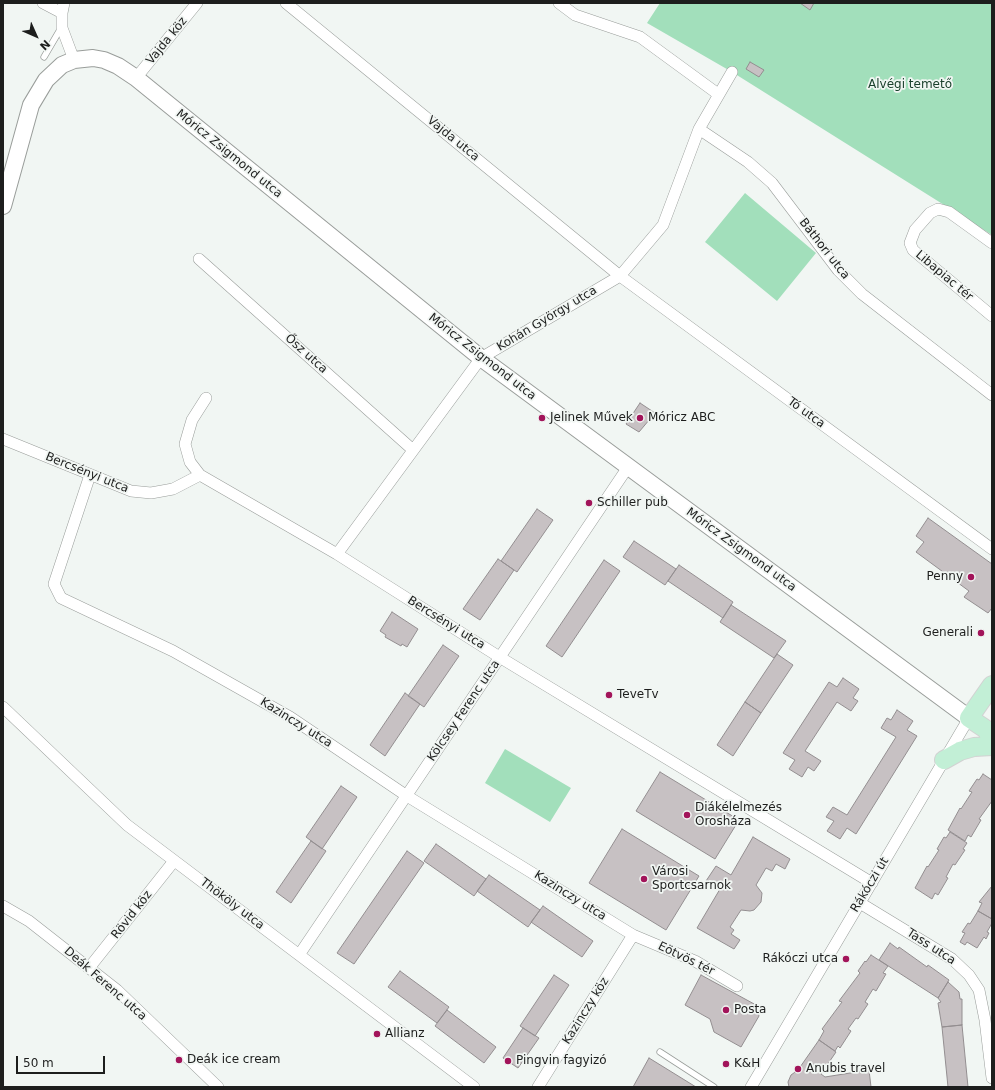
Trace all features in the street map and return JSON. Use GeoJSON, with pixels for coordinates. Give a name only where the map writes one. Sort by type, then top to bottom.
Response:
{"type":"FeatureCollection","features":[{"type":"Feature","properties":{"kind":"main road","name":"Móricz Zsigmond utca"},"geometry":{"type":"LineString","coordinates":[[74,60],[93,58],[104,60],[136,78],[481,358],[969,718]]}},
{"type":"Feature","properties":{"kind":"main road"},"geometry":{"type":"LineString","coordinates":[[3,206],[31,105],[38,90],[54,71],[74,60]]}},
{"type":"Feature","properties":{"kind":"main road","name":"Rákóczi út"},"geometry":{"type":"LineString","coordinates":[[969,718],[992,685]]}},
{"type":"Feature","properties":{"kind":"main road"},"geometry":{"type":"LineString","coordinates":[[944,760],[960,751],[974,747],[991,737],[969,718]]}},
{"type":"Feature","properties":{"kind":"street"},"geometry":{"type":"LineString","coordinates":[[43,3],[63,8],[62,28],[74,60]]}},
{"type":"Feature","properties":{"kind":"street","name":"Vajda köz"},"geometry":{"type":"LineString","coordinates":[[136,78],[197,3]]}},
{"type":"Feature","properties":{"kind":"street","name":"Vajda utca"},"geometry":{"type":"LineString","coordinates":[[286,3],[620,276]]}},
{"type":"Feature","properties":{"kind":"street"},"geometry":{"type":"LineString","coordinates":[[559,3],[575,15],[640,37],[718,94]]}},
{"type":"Feature","properties":{"kind":"street","name":"Kohán György utca"},"geometry":{"type":"LineString","coordinates":[[337,554],[481,358],[620,276],[663,225],[699,129],[732,72]]}},
{"type":"Feature","properties":{"kind":"street","name":"Báthori utca"},"geometry":{"type":"LineString","coordinates":[[699,129],[748,162],[772,182],[838,270],[862,294],[992,395]]}},
{"type":"Feature","properties":{"kind":"street","name":"Libapiac tér"},"geometry":{"type":"LineString","coordinates":[[992,243],[949,212],[938,209],[930,214],[916,230],[910,243],[913,250],[992,316]]}},
{"type":"Feature","properties":{"kind":"street","name":"Ősz utca"},"geometry":{"type":"LineString","coordinates":[[199,259],[413,450]]}},
{"type":"Feature","properties":{"kind":"street","name":"Tó utca"},"geometry":{"type":"LineString","coordinates":[[620,276],[992,549]]}},
{"type":"Feature","properties":{"kind":"street"},"geometry":{"type":"LineString","coordinates":[[200,475],[190,462],[185,444],[192,420],[206,398]]}},
{"type":"Feature","properties":{"kind":"street","name":"Bercsényi utca"},"geometry":{"type":"LineString","coordinates":[[3,439],[132,491],[151,493],[173,489],[200,475],[337,554],[500,658],[872,883]]}},
{"type":"Feature","properties":{"kind":"street","name":"Kölcsey Ferenc utca"},"geometry":{"type":"LineString","coordinates":[[299,955],[628,467]]}},
{"type":"Feature","properties":{"kind":"street","name":"Kazinczy utca"},"geometry":{"type":"LineString","coordinates":[[90,475],[54,584],[61,598],[173,651],[284,714],[407,796],[633,935]]}},
{"type":"Feature","properties":{"kind":"street","name":"Thököly utca"},"geometry":{"type":"LineString","coordinates":[[3,707],[127,825],[474,1087]]}},
{"type":"Feature","properties":{"kind":"street","name":"Rákóczi út"},"geometry":{"type":"LineString","coordinates":[[751,1087],[969,718]]}},
{"type":"Feature","properties":{"kind":"street","name":"Rövid köz"},"geometry":{"type":"LineString","coordinates":[[89,968],[174,861]]}},
{"type":"Feature","properties":{"kind":"street","name":"Tass utca"},"geometry":{"type":"LineString","coordinates":[[860,903],[952,959],[969,975],[979,990],[985,1020],[992,1078]]}},
{"type":"Feature","properties":{"kind":"street","name":"Deák Ferenc utca"},"geometry":{"type":"LineString","coordinates":[[3,906],[29,921],[117,990],[218,1087]]}},
{"type":"Feature","properties":{"kind":"street","name":"Eötvös tér"},"geometry":{"type":"LineString","coordinates":[[633,935],[695,961],[737,986]]}},
{"type":"Feature","properties":{"kind":"street","name":"Kazinczy köz"},"geometry":{"type":"LineString","coordinates":[[538,1087],[633,935]]}},
{"type":"Feature","properties":{"kind":"lane"},"geometry":{"type":"LineString","coordinates":[[44,57],[62,28]]}},
{"type":"Feature","properties":{"kind":"lane"},"geometry":{"type":"LineString","coordinates":[[660,1052],[714,1087]]}},
{"type":"Feature","properties":{"kind":"green space","name":"Alvégi temető"},"geometry":{"type":"Polygon","coordinates":[[[660,3],[992,3],[992,235],[732,72],[647,23],[660,3]]]}},
{"type":"Feature","properties":{"kind":"green space"},"geometry":{"type":"Polygon","coordinates":[[[745,193],[816,253],[777,301],[705,242],[745,193]]]}},
{"type":"Feature","properties":{"kind":"green space"},"geometry":{"type":"Polygon","coordinates":[[[505,749],[571,788],[550,822],[485,783],[505,749]]]}},
{"type":"Feature","properties":{"kind":"building"},"geometry":{"type":"Polygon","coordinates":[[[800,3],[814,3],[810,10],[800,3]]]}},
{"type":"Feature","properties":{"kind":"building"},"geometry":{"type":"Polygon","coordinates":[[[750,62],[764,70],[759,77],[746,69],[750,62]]]}},
{"type":"Feature","properties":{"kind":"building","name":"Móricz ABC"},"geometry":{"type":"Polygon","coordinates":[[[640,403],[655,413],[639,432],[626,424],[640,403]]]}},
{"type":"Feature","properties":{"kind":"building"},"geometry":{"type":"Polygon","coordinates":[[[537,509],[553,520],[517,572],[501,561],[537,509]]]}},
{"type":"Feature","properties":{"kind":"building","name":"Penny"},"geometry":{"type":"Polygon","coordinates":[[[928,518],[992,564],[992,608],[988,613],[964,597],[969,591],[916,552],[924,542],[916,536],[928,518]]]}},
{"type":"Feature","properties":{"kind":"building"},"geometry":{"type":"Polygon","coordinates":[[[634,541],[676,569],[665,585],[623,557],[634,541]]]}},
{"type":"Feature","properties":{"kind":"building"},"geometry":{"type":"Polygon","coordinates":[[[498,559],[514,570],[480,620],[463,609],[498,559]]]}},
{"type":"Feature","properties":{"kind":"building"},"geometry":{"type":"Polygon","coordinates":[[[604,560],[620,571],[562,657],[546,646],[604,560]]]}},
{"type":"Feature","properties":{"kind":"building"},"geometry":{"type":"Polygon","coordinates":[[[679,565],[733,602],[723,618],[668,581],[679,565]]]}},
{"type":"Feature","properties":{"kind":"building"},"geometry":{"type":"Polygon","coordinates":[[[731,605],[786,641],[774,658],[720,622],[731,605]]]}},
{"type":"Feature","properties":{"kind":"building"},"geometry":{"type":"Polygon","coordinates":[[[392,612],[418,629],[407,647],[402,644],[401,646],[385,637],[386,635],[380,631],[392,612]]]}},
{"type":"Feature","properties":{"kind":"building"},"geometry":{"type":"Polygon","coordinates":[[[443,645],[459,656],[424,707],[408,696],[443,645]]]}},
{"type":"Feature","properties":{"kind":"building"},"geometry":{"type":"Polygon","coordinates":[[[777,654],[793,665],[761,713],[745,702],[777,654]]]}},
{"type":"Feature","properties":{"kind":"building"},"geometry":{"type":"Polygon","coordinates":[[[843,678],[859,689],[853,698],[858,701],[851,711],[837,702],[805,751],[821,761],[814,771],[808,767],[802,777],[789,769],[795,760],[783,753],[829,682],[837,687],[843,678]]]}},
{"type":"Feature","properties":{"kind":"building"},"geometry":{"type":"Polygon","coordinates":[[[405,693],[420,704],[385,756],[370,745],[405,693]]]}},
{"type":"Feature","properties":{"kind":"building"},"geometry":{"type":"Polygon","coordinates":[[[745,702],[761,713],[733,756],[717,745],[745,702]]]}},
{"type":"Feature","properties":{"kind":"building"},"geometry":{"type":"Polygon","coordinates":[[[897,710],[913,721],[907,730],[917,736],[856,834],[847,828],[840,839],[827,831],[834,821],[826,817],[833,807],[847,815],[896,737],[881,728],[887,718],[891,720],[897,710]]]}},
{"type":"Feature","properties":{"kind":"building","name":"Diákélelmezés Orosháza"},"geometry":{"type":"Polygon","coordinates":[[[660,772],[739,820],[715,859],[636,811],[660,772]]]}},
{"type":"Feature","properties":{"kind":"building"},"geometry":{"type":"Polygon","coordinates":[[[983,774],[992,780],[992,801],[979,819],[981,820],[971,837],[968,835],[965,841],[948,830],[960,808],[961,809],[972,792],[969,791],[977,779],[979,780],[983,774]]]}},
{"type":"Feature","properties":{"kind":"building"},"geometry":{"type":"Polygon","coordinates":[[[341,786],[357,797],[322,849],[306,837],[341,786]]]}},
{"type":"Feature","properties":{"kind":"building","name":"Városi Sportcsarnok"},"geometry":{"type":"Polygon","coordinates":[[[622,829],[699,876],[666,930],[589,883],[622,829]]]}},
{"type":"Feature","properties":{"kind":"building"},"geometry":{"type":"Polygon","coordinates":[[[950,832],[967,843],[963,849],[965,850],[955,865],[953,864],[946,877],[948,878],[938,895],[935,893],[932,899],[915,888],[927,866],[928,867],[939,850],[937,849],[944,837],[946,838],[950,832]]]}},
{"type":"Feature","properties":{"kind":"building"},"geometry":{"type":"Polygon","coordinates":[[[753,837],[790,859],[785,869],[776,864],[772,871],[766,868],[756,885],[762,893],[761,902],[754,910],[741,910],[730,927],[734,930],[731,934],[740,940],[734,949],[697,928],[720,889],[706,881],[716,866],[731,875],[753,837]]]}},
{"type":"Feature","properties":{"kind":"building"},"geometry":{"type":"Polygon","coordinates":[[[311,841],[326,851],[291,903],[276,892],[311,841]]]}},
{"type":"Feature","properties":{"kind":"building"},"geometry":{"type":"Polygon","coordinates":[[[436,844],[486,879],[474,896],[424,861],[436,844]]]}},
{"type":"Feature","properties":{"kind":"building"},"geometry":{"type":"Polygon","coordinates":[[[407,851],[424,863],[354,964],[337,953],[407,851]]]}},
{"type":"Feature","properties":{"kind":"building"},"geometry":{"type":"Polygon","coordinates":[[[489,875],[540,910],[528,927],[477,891],[489,875]]]}},
{"type":"Feature","properties":{"kind":"building"},"geometry":{"type":"Polygon","coordinates":[[[992,886],[992,919],[978,911],[982,903],[979,902],[992,886]]]}},
{"type":"Feature","properties":{"kind":"building"},"geometry":{"type":"Polygon","coordinates":[[[543,906],[593,941],[582,957],[531,922],[543,906]]]}},
{"type":"Feature","properties":{"kind":"building"},"geometry":{"type":"Polygon","coordinates":[[[978,911],[992,919],[992,923],[987,932],[989,933],[986,939],[984,937],[977,948],[967,942],[965,945],[960,942],[965,933],[962,932],[968,923],[970,924],[978,911]]]}},
{"type":"Feature","properties":{"kind":"building"},"geometry":{"type":"Polygon","coordinates":[[[890,943],[898,949],[899,947],[927,967],[928,965],[949,980],[938,998],[879,960],[890,943]]]}},
{"type":"Feature","properties":{"kind":"building"},"geometry":{"type":"Polygon","coordinates":[[[871,955],[888,966],[883,973],[886,974],[876,991],[873,989],[865,1002],[868,1004],[858,1019],[856,1018],[848,1029],[851,1031],[840,1048],[838,1046],[835,1051],[819,1040],[824,1031],[822,1029],[842,1002],[839,1001],[860,973],[858,971],[871,955]]]}},
{"type":"Feature","properties":{"kind":"building"},"geometry":{"type":"Polygon","coordinates":[[[400,971],[449,1007],[437,1023],[388,987],[400,971]]]}},
{"type":"Feature","properties":{"kind":"building"},"geometry":{"type":"Polygon","coordinates":[[[554,975],[569,985],[535,1036],[520,1026],[554,975]]]}},
{"type":"Feature","properties":{"kind":"building","name":"Posta"},"geometry":{"type":"Polygon","coordinates":[[[701,975],[756,1005],[759,1016],[741,1047],[714,1032],[710,1019],[685,1005],[701,975]]]}},
{"type":"Feature","properties":{"kind":"building"},"geometry":{"type":"Polygon","coordinates":[[[948,982],[959,992],[960,999],[962,999],[962,1025],[942,1027],[938,1003],[941,1002],[938,998],[948,982]]]}},
{"type":"Feature","properties":{"kind":"building"},"geometry":{"type":"Polygon","coordinates":[[[447,1010],[496,1047],[484,1063],[435,1026],[447,1010]]]}},
{"type":"Feature","properties":{"kind":"building"},"geometry":{"type":"Polygon","coordinates":[[[962,1025],[968,1087],[948,1087],[942,1027],[962,1025]]]}},
{"type":"Feature","properties":{"kind":"building"},"geometry":{"type":"Polygon","coordinates":[[[523,1028],[539,1038],[518,1068],[503,1058],[523,1028]]]}},
{"type":"Feature","properties":{"kind":"building"},"geometry":{"type":"Polygon","coordinates":[[[819,1040],[836,1052],[821,1074],[825,1077],[869,1070],[871,1087],[789,1087],[788,1082],[791,1075],[798,1070],[819,1040]]]}},
{"type":"Feature","properties":{"kind":"building"},"geometry":{"type":"Polygon","coordinates":[[[649,1058],[696,1087],[633,1087],[649,1058]]]}},
{"type":"Feature","properties":{"kind":"place","name":"Jelinek Művek"},"geometry":{"type":"Point","coordinates":[542,418]}},
{"type":"Feature","properties":{"kind":"place","name":"Móricz ABC"},"geometry":{"type":"Point","coordinates":[640,418]}},
{"type":"Feature","properties":{"kind":"place","name":"Schiller pub"},"geometry":{"type":"Point","coordinates":[589,503]}},
{"type":"Feature","properties":{"kind":"place","name":"Penny"},"geometry":{"type":"Point","coordinates":[971,577]}},
{"type":"Feature","properties":{"kind":"place","name":"Generali"},"geometry":{"type":"Point","coordinates":[981,633]}},
{"type":"Feature","properties":{"kind":"place","name":"TeveTv"},"geometry":{"type":"Point","coordinates":[609,695]}},
{"type":"Feature","properties":{"kind":"place","name":"Diákélelmezés Orosháza"},"geometry":{"type":"Point","coordinates":[687,815]}},
{"type":"Feature","properties":{"kind":"place","name":"Városi Sportcsarnok"},"geometry":{"type":"Point","coordinates":[644,879]}},
{"type":"Feature","properties":{"kind":"place","name":"Rákóczi utca"},"geometry":{"type":"Point","coordinates":[846,959]}},
{"type":"Feature","properties":{"kind":"place","name":"Posta"},"geometry":{"type":"Point","coordinates":[726,1010]}},
{"type":"Feature","properties":{"kind":"place","name":"Allianz"},"geometry":{"type":"Point","coordinates":[377,1034]}},
{"type":"Feature","properties":{"kind":"place","name":"Deák ice cream"},"geometry":{"type":"Point","coordinates":[179,1060]}},
{"type":"Feature","properties":{"kind":"place","name":"Pingvin fagyizó"},"geometry":{"type":"Point","coordinates":[508,1061]}},
{"type":"Feature","properties":{"kind":"place","name":"K&H"},"geometry":{"type":"Point","coordinates":[726,1064]}},
{"type":"Feature","properties":{"kind":"place","name":"Anubis travel"},"geometry":{"type":"Point","coordinates":[798,1069]}}]}
